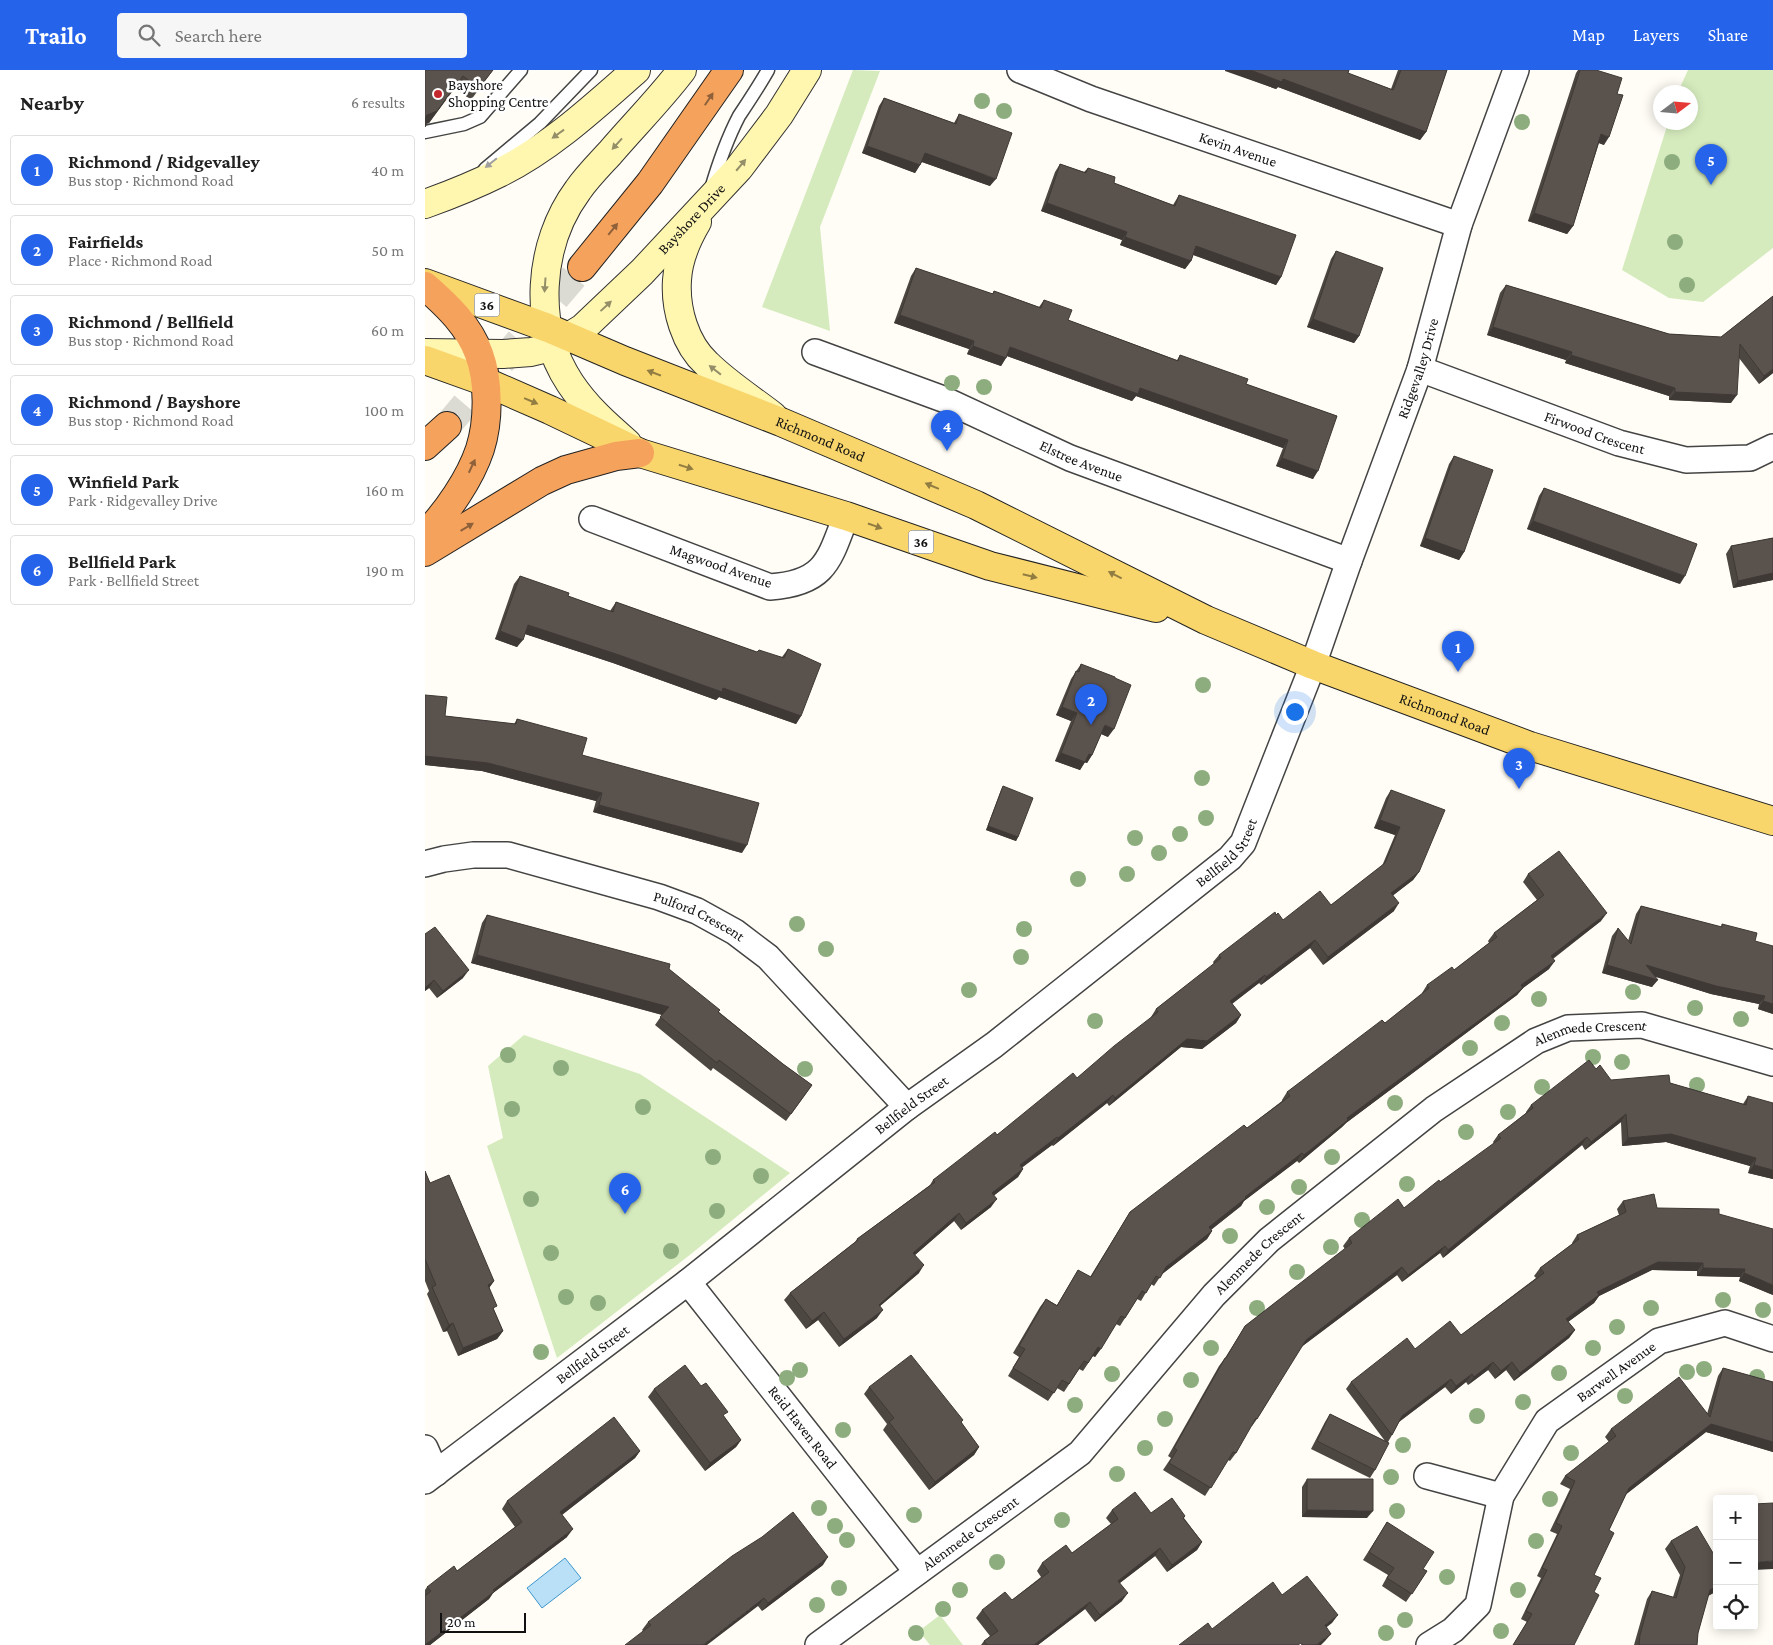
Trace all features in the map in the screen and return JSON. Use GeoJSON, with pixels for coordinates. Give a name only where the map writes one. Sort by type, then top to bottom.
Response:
{"type":"FeatureCollection","features":[{"type":"Feature","properties":{"kind":"highway"},"geometry":{"type":"LineString","coordinates":[[582,268],[650,183],[729,70]]}},
{"type":"Feature","properties":{"kind":"highway"},"geometry":{"type":"LineString","coordinates":[[425,284],[447,305],[468,333],[479,353],[486,382],[486,409],[480,449],[452,504],[425,535]]}},
{"type":"Feature","properties":{"kind":"highway"},"geometry":{"type":"LineString","coordinates":[[425,446],[447,426]]}},
{"type":"Feature","properties":{"kind":"highway"},"geometry":{"type":"LineString","coordinates":[[425,552],[558,473],[590,462],[640,453]]}},
{"type":"Feature","properties":{"kind":"main road"},"geometry":{"type":"LineString","coordinates":[[425,204],[454,194],[500,173],[533,153],[576,121],[637,70]]}},
{"type":"Feature","properties":{"kind":"main road"},"geometry":{"type":"LineString","coordinates":[[640,453],[594,414],[570,382],[545,296],[546,275],[553,238],[559,220],[578,189],[682,70]]}},
{"type":"Feature","properties":{"kind":"main road","name":"Bayshore Drive"},"geometry":{"type":"LineString","coordinates":[[425,353],[503,354],[531,352],[556,337],[583,328],[642,272],[759,143],[801,82],[807,70]]}},
{"type":"Feature","properties":{"kind":"main road"},"geometry":{"type":"LineString","coordinates":[[708,201],[684,249],[677,279],[678,303],[685,329],[693,347],[707,364],[781,422]]}},
{"type":"Feature","properties":{"kind":"main road","name":"Richmond Road"},"geometry":{"type":"LineString","coordinates":[[425,284],[556,337],[625,361],[781,422],[977,506],[1206,620],[1313,665],[1530,746],[1773,821]]}},
{"type":"Feature","properties":{"kind":"main road","name":"Richmond Road"},"geometry":{"type":"LineString","coordinates":[[425,360],[486,382],[640,453],[846,516],[990,566],[1206,620]]}},
{"type":"Feature","properties":{"kind":"street","name":"Kevin Avenue"},"geometry":{"type":"LineString","coordinates":[[1020,70],[1091,99],[1459,225]]}},
{"type":"Feature","properties":{"kind":"street","name":"Ridgevalley Drive"},"geometry":{"type":"LineString","coordinates":[[1313,665],[1420,369],[1459,225],[1516,70]]}},
{"type":"Feature","properties":{"kind":"street","name":"Elstree Avenue"},"geometry":{"type":"LineString","coordinates":[[815,352],[943,399],[1070,458],[1349,561]]}},
{"type":"Feature","properties":{"kind":"street","name":"Firwood Crescent"},"geometry":{"type":"LineString","coordinates":[[1420,369],[1619,443],[1686,460],[1750,458],[1773,447]]}},
{"type":"Feature","properties":{"kind":"street","name":"Magwood Avenue"},"geometry":{"type":"LineString","coordinates":[[591,519],[770,587],[790,585],[807,579],[822,568],[834,550],[846,516]]}},
{"type":"Feature","properties":{"kind":"street","name":"Bellfield Street"},"geometry":{"type":"LineString","coordinates":[[430,1477],[688,1282],[907,1107],[993,1045],[1230,858],[1243,843],[1313,665]]}},
{"type":"Feature","properties":{"kind":"street","name":"Pulford Crescent"},"geometry":{"type":"LineString","coordinates":[[425,864],[473,855],[508,855],[659,896],[697,911],[735,932],[768,957],[907,1107]]}},
{"type":"Feature","properties":{"kind":"street","name":"Alenmede Crescent"},"geometry":{"type":"LineString","coordinates":[[818,1645],[1080,1453],[1214,1295],[1269,1240],[1434,1110],[1536,1041],[1568,1028],[1642,1025],[1773,1063]]}},
{"type":"Feature","properties":{"kind":"street","name":"Reid Haven Road"},"geometry":{"type":"LineString","coordinates":[[688,1282],[917,1572]]}},
{"type":"Feature","properties":{"kind":"street","name":"Barwell Avenue"},"geometry":{"type":"LineString","coordinates":[[1429,1645],[1453,1630],[1478,1605],[1501,1496],[1547,1421],[1659,1341],[1725,1323],[1773,1339]]}},
{"type":"Feature","properties":{"kind":"street"},"geometry":{"type":"LineString","coordinates":[[425,1448],[430,1477]]}},
{"type":"Feature","properties":{"kind":"street"},"geometry":{"type":"LineString","coordinates":[[1427,1476],[1501,1496]]}},
{"type":"Feature","properties":{"kind":"lane"},"geometry":{"type":"LineString","coordinates":[[425,132],[464,124],[480,117],[521,70]]}},
{"type":"Feature","properties":{"kind":"lane"},"geometry":{"type":"LineString","coordinates":[[454,194],[540,123],[591,70]]}},
{"type":"Feature","properties":{"kind":"lane"},"geometry":{"type":"LineString","coordinates":[[708,201],[716,171],[739,117],[768,70]]}},
{"type":"Feature","properties":{"kind":"green space"},"geometry":{"type":"Polygon","coordinates":[[[853,70],[880,71],[820,227],[830,331],[762,307],[853,70]]]}},
{"type":"Feature","properties":{"kind":"green space"},"geometry":{"type":"Polygon","coordinates":[[[1688,70],[1773,70],[1773,248],[1703,302],[1669,298],[1622,270],[1666,130],[1698,130],[1698,85],[1681,85],[1688,70]]]}},
{"type":"Feature","properties":{"kind":"green space"},"geometry":{"type":"Polygon","coordinates":[[[524,1035],[640,1074],[790,1173],[691,1254],[557,1358],[487,1146],[503,1138],[488,1066],[524,1035]]]}},
{"type":"Feature","properties":{"kind":"green space"},"geometry":{"type":"Polygon","coordinates":[[[940,1615],[963,1645],[930,1645],[919,1631],[940,1615]]]}},
{"type":"Feature","properties":{"kind":"water"},"geometry":{"type":"Polygon","coordinates":[[[565,1558],[581,1578],[542,1608],[527,1588],[565,1558]]]}},
{"type":"Feature","properties":{"kind":"building","name":"Bayshore Shopping Centre"},"geometry":{"type":"Polygon","coordinates":[[[425,70],[493,70],[479,88],[463,76],[437,111],[427,115],[425,118],[425,70]]]}},
{"type":"Feature","properties":{"kind":"building"},"geometry":{"type":"Polygon","coordinates":[[[1250,70],[1349,70],[1348,73],[1393,90],[1401,70],[1447,70],[1426,132],[1283,79],[1282,82],[1250,70]]]}},
{"type":"Feature","properties":{"kind":"building"},"geometry":{"type":"Polygon","coordinates":[[[1580,70],[1596,70],[1622,78],[1617,94],[1623,95],[1609,137],[1601,134],[1573,226],[1534,213],[1580,70]]]}},
{"type":"Feature","properties":{"kind":"building"},"geometry":{"type":"Polygon","coordinates":[[[884,98],[956,124],[959,114],[1012,133],[996,179],[925,153],[920,165],[867,146],[884,98]]]}},
{"type":"Feature","properties":{"kind":"building"},"geometry":{"type":"Polygon","coordinates":[[[1060,164],[1086,173],[1088,168],[1115,177],[1114,183],[1175,206],[1179,195],[1296,235],[1281,277],[1196,246],[1191,261],[1125,237],[1127,232],[1047,203],[1060,164]]]}},
{"type":"Feature","properties":{"kind":"building"},"geometry":{"type":"Polygon","coordinates":[[[1336,251],[1383,268],[1359,336],[1313,319],[1336,251]]]}},
{"type":"Feature","properties":{"kind":"building"},"geometry":{"type":"Polygon","coordinates":[[[916,268],[993,294],[994,291],[1041,308],[1044,300],[1072,310],[1068,320],[1178,361],[1180,355],[1248,379],[1246,384],[1337,416],[1318,471],[1282,458],[1288,440],[1140,388],[1138,394],[1010,347],[1006,358],[973,346],[974,341],[900,315],[916,268]]]}},
{"type":"Feature","properties":{"kind":"building"},"geometry":{"type":"Polygon","coordinates":[[[1506,285],[1669,334],[1721,337],[1773,296],[1773,369],[1764,376],[1740,344],[1737,395],[1675,392],[1675,388],[1571,355],[1572,352],[1493,327],[1506,285]]]}},
{"type":"Feature","properties":{"kind":"building"},"geometry":{"type":"Polygon","coordinates":[[[1454,456],[1493,470],[1464,552],[1425,538],[1454,456]]]}},
{"type":"Feature","properties":{"kind":"building"},"geometry":{"type":"Polygon","coordinates":[[[1544,488],[1697,544],[1685,576],[1533,521],[1544,488]]]}},
{"type":"Feature","properties":{"kind":"building"},"geometry":{"type":"Polygon","coordinates":[[[1773,538],[1773,573],[1738,581],[1731,546],[1773,538]]]}},
{"type":"Feature","properties":{"kind":"building"},"geometry":{"type":"Polygon","coordinates":[[[520,576],[569,593],[568,596],[613,612],[616,602],[757,652],[759,650],[784,658],[788,649],[821,664],[801,716],[723,688],[722,692],[528,625],[523,640],[500,631],[520,576]]]}},
{"type":"Feature","properties":{"kind":"building"},"geometry":{"type":"Polygon","coordinates":[[[1081,664],[1131,685],[1114,729],[1105,725],[1092,755],[1089,754],[1085,762],[1061,753],[1077,713],[1062,707],[1076,671],[1079,672],[1081,664]]]}},
{"type":"Feature","properties":{"kind":"building"},"geometry":{"type":"Polygon","coordinates":[[[425,695],[447,697],[445,716],[516,724],[517,719],[587,738],[582,755],[759,803],[747,845],[599,805],[602,793],[488,763],[425,756],[425,695]]]}},
{"type":"Feature","properties":{"kind":"building"},"geometry":{"type":"Polygon","coordinates":[[[1003,786],[1033,798],[1018,837],[988,826],[1003,786]]]}},
{"type":"Feature","properties":{"kind":"building"},"geometry":{"type":"Polygon","coordinates":[[[1391,790],[1445,810],[1419,872],[1391,893],[1399,903],[1328,957],[1315,940],[1230,1001],[1241,1015],[1207,1041],[1187,1039],[1115,1098],[1113,1095],[1020,1165],[1023,1169],[992,1193],[997,1199],[966,1223],[959,1213],[913,1253],[924,1265],[879,1305],[883,1310],[844,1339],[824,1312],[812,1321],[790,1293],[857,1239],[935,1182],[933,1180],[995,1132],[997,1135],[1073,1073],[1077,1078],[1158,1012],[1156,1009],[1221,958],[1219,955],[1275,912],[1283,920],[1320,891],[1331,905],[1385,863],[1400,827],[1380,820],[1391,790]]]}},
{"type":"Feature","properties":{"kind":"building"},"geometry":{"type":"Polygon","coordinates":[[[1559,851],[1607,913],[1551,956],[1555,961],[1521,985],[1523,988],[1347,1118],[1348,1120],[1304,1155],[1302,1153],[1209,1227],[1212,1231],[1166,1267],[1160,1278],[1156,1276],[1146,1293],[1142,1291],[1125,1318],[1121,1316],[1101,1349],[1098,1347],[1088,1363],[1084,1361],[1069,1384],[1062,1380],[1054,1393],[1013,1368],[1025,1349],[1019,1346],[1046,1299],[1057,1306],[1078,1270],[1091,1277],[1130,1212],[1244,1125],[1247,1128],[1290,1096],[1287,1092],[1382,1020],[1385,1023],[1429,988],[1427,985],[1452,967],[1454,970],[1497,937],[1494,933],[1544,895],[1528,874],[1559,851]]]}},
{"type":"Feature","properties":{"kind":"building"},"geometry":{"type":"Polygon","coordinates":[[[1641,906],[1722,927],[1722,924],[1757,933],[1755,941],[1773,946],[1773,1004],[1763,1001],[1765,996],[1716,986],[1646,965],[1658,980],[1607,965],[1618,928],[1631,944],[1641,906]]]}},
{"type":"Feature","properties":{"kind":"building"},"geometry":{"type":"Polygon","coordinates":[[[487,915],[670,964],[669,969],[720,1010],[718,1012],[812,1085],[791,1114],[719,1060],[717,1063],[660,1017],[669,1007],[477,955],[487,915]]]}},
{"type":"Feature","properties":{"kind":"building"},"geometry":{"type":"Polygon","coordinates":[[[435,927],[469,970],[443,991],[434,980],[425,988],[425,934],[435,927]]]}},
{"type":"Feature","properties":{"kind":"building"},"geometry":{"type":"Polygon","coordinates":[[[1589,1060],[1596,1069],[1600,1065],[1611,1080],[1669,1075],[1670,1083],[1746,1105],[1748,1096],[1773,1103],[1773,1170],[1754,1165],[1756,1158],[1671,1134],[1628,1138],[1626,1114],[1591,1142],[1587,1137],[1448,1250],[1445,1246],[1408,1275],[1402,1267],[1306,1340],[1236,1453],[1233,1452],[1211,1488],[1169,1463],[1177,1450],[1174,1448],[1245,1326],[1352,1243],[1349,1238],[1398,1199],[1404,1208],[1439,1180],[1440,1182],[1501,1138],[1498,1135],[1533,1108],[1531,1105],[1589,1060]]]}},
{"type":"Feature","properties":{"kind":"building"},"geometry":{"type":"Polygon","coordinates":[[[425,1171],[430,1183],[449,1175],[494,1281],[488,1285],[497,1306],[493,1308],[503,1331],[463,1348],[453,1323],[449,1325],[432,1287],[436,1285],[425,1259],[425,1171]]]}},
{"type":"Feature","properties":{"kind":"building"},"geometry":{"type":"Polygon","coordinates":[[[1654,1194],[1657,1208],[1719,1209],[1719,1214],[1773,1229],[1773,1285],[1744,1273],[1745,1269],[1703,1268],[1703,1263],[1658,1262],[1597,1292],[1599,1295],[1566,1319],[1575,1330],[1520,1373],[1512,1362],[1501,1371],[1493,1362],[1474,1377],[1472,1374],[1456,1386],[1451,1379],[1402,1416],[1392,1435],[1351,1382],[1407,1338],[1415,1349],[1450,1321],[1461,1335],[1544,1273],[1540,1268],[1579,1239],[1577,1235],[1626,1212],[1623,1201],[1654,1194]]]}},
{"type":"Feature","properties":{"kind":"building"},"geometry":{"type":"Polygon","coordinates":[[[911,1355],[963,1420],[961,1422],[979,1447],[935,1482],[889,1422],[894,1418],[869,1387],[911,1355]]]}},
{"type":"Feature","properties":{"kind":"building"},"geometry":{"type":"Polygon","coordinates":[[[685,1365],[701,1386],[706,1383],[728,1412],[723,1415],[741,1440],[710,1463],[654,1389],[685,1365]]]}},
{"type":"Feature","properties":{"kind":"building"},"geometry":{"type":"Polygon","coordinates":[[[1723,1368],[1773,1382],[1773,1442],[1711,1424],[1629,1488],[1609,1530],[1614,1533],[1594,1575],[1601,1578],[1594,1592],[1599,1595],[1574,1645],[1513,1645],[1532,1614],[1526,1611],[1547,1570],[1542,1568],[1562,1526],[1556,1523],[1575,1481],[1565,1476],[1616,1436],[1611,1429],[1679,1377],[1710,1417],[1723,1368]]]}},
{"type":"Feature","properties":{"kind":"building"},"geometry":{"type":"Polygon","coordinates":[[[1330,1414],[1389,1443],[1375,1470],[1317,1441],[1330,1414]]]}},
{"type":"Feature","properties":{"kind":"building"},"geometry":{"type":"Polygon","coordinates":[[[614,1417],[640,1451],[560,1512],[573,1529],[425,1645],[425,1596],[431,1591],[427,1587],[454,1566],[457,1571],[522,1522],[507,1501],[614,1417]]]}},
{"type":"Feature","properties":{"kind":"building"},"geometry":{"type":"Polygon","coordinates":[[[1307,1479],[1373,1479],[1373,1511],[1307,1510],[1307,1479]]]}},
{"type":"Feature","properties":{"kind":"building"},"geometry":{"type":"Polygon","coordinates":[[[1135,1492],[1151,1513],[1172,1498],[1185,1516],[1183,1518],[1202,1542],[1172,1565],[1160,1548],[1118,1581],[1128,1593],[1100,1615],[1090,1602],[1034,1645],[987,1645],[984,1641],[998,1631],[982,1610],[1005,1592],[1012,1600],[1049,1572],[1042,1563],[1055,1553],[1066,1545],[1072,1553],[1118,1519],[1112,1510],[1135,1492]]]}},
{"type":"Feature","properties":{"kind":"building"},"geometry":{"type":"Polygon","coordinates":[[[1773,1503],[1773,1561],[1758,1563],[1758,1540],[1758,1504],[1773,1503]]]}},
{"type":"Feature","properties":{"kind":"building"},"geometry":{"type":"Polygon","coordinates":[[[793,1512],[828,1557],[768,1603],[764,1598],[703,1645],[625,1645],[651,1625],[648,1622],[732,1556],[762,1537],[793,1512]]]}},
{"type":"Feature","properties":{"kind":"building"},"geometry":{"type":"Polygon","coordinates":[[[1387,1522],[1434,1552],[1423,1569],[1427,1571],[1412,1594],[1387,1578],[1394,1568],[1369,1552],[1387,1522]]]}},
{"type":"Feature","properties":{"kind":"building"},"geometry":{"type":"Polygon","coordinates":[[[1697,1526],[1713,1553],[1713,1588],[1710,1590],[1698,1633],[1697,1645],[1639,1645],[1652,1591],[1676,1598],[1685,1567],[1671,1541],[1697,1526]]]}},
{"type":"Feature","properties":{"kind":"building"},"geometry":{"type":"Polygon","coordinates":[[[1307,1576],[1338,1615],[1325,1625],[1331,1634],[1316,1645],[1302,1645],[1301,1643],[1298,1645],[1179,1645],[1208,1623],[1212,1629],[1273,1582],[1282,1595],[1307,1576]]]}},
{"type":"Feature","properties":{"kind":"tunnel"},"geometry":{"type":"LineString","coordinates":[[447,426],[582,267]]}},
{"type":"Feature","properties":{"kind":"place","name":"Bayshore Shopping Centre"},"geometry":{"type":"Point","coordinates":[438,94]}},
{"type":"Feature","properties":{"kind":"place","name":"Winfield Park"},"geometry":{"type":"Point","coordinates":[1711,185]}},
{"type":"Feature","properties":{"kind":"place","name":"Richmond / Bayshore"},"geometry":{"type":"Point","coordinates":[947,451]}},
{"type":"Feature","properties":{"kind":"place","name":"Richmond / Ridgevalley"},"geometry":{"type":"Point","coordinates":[1458,672]}},
{"type":"Feature","properties":{"kind":"place","name":"Fairfields"},"geometry":{"type":"Point","coordinates":[1091,725]}},
{"type":"Feature","properties":{"kind":"place","name":"Richmond / Bellfield"},"geometry":{"type":"Point","coordinates":[1519,789]}},
{"type":"Feature","properties":{"kind":"place","name":"Bellfield Park"},"geometry":{"type":"Point","coordinates":[625,1214]}}]}
